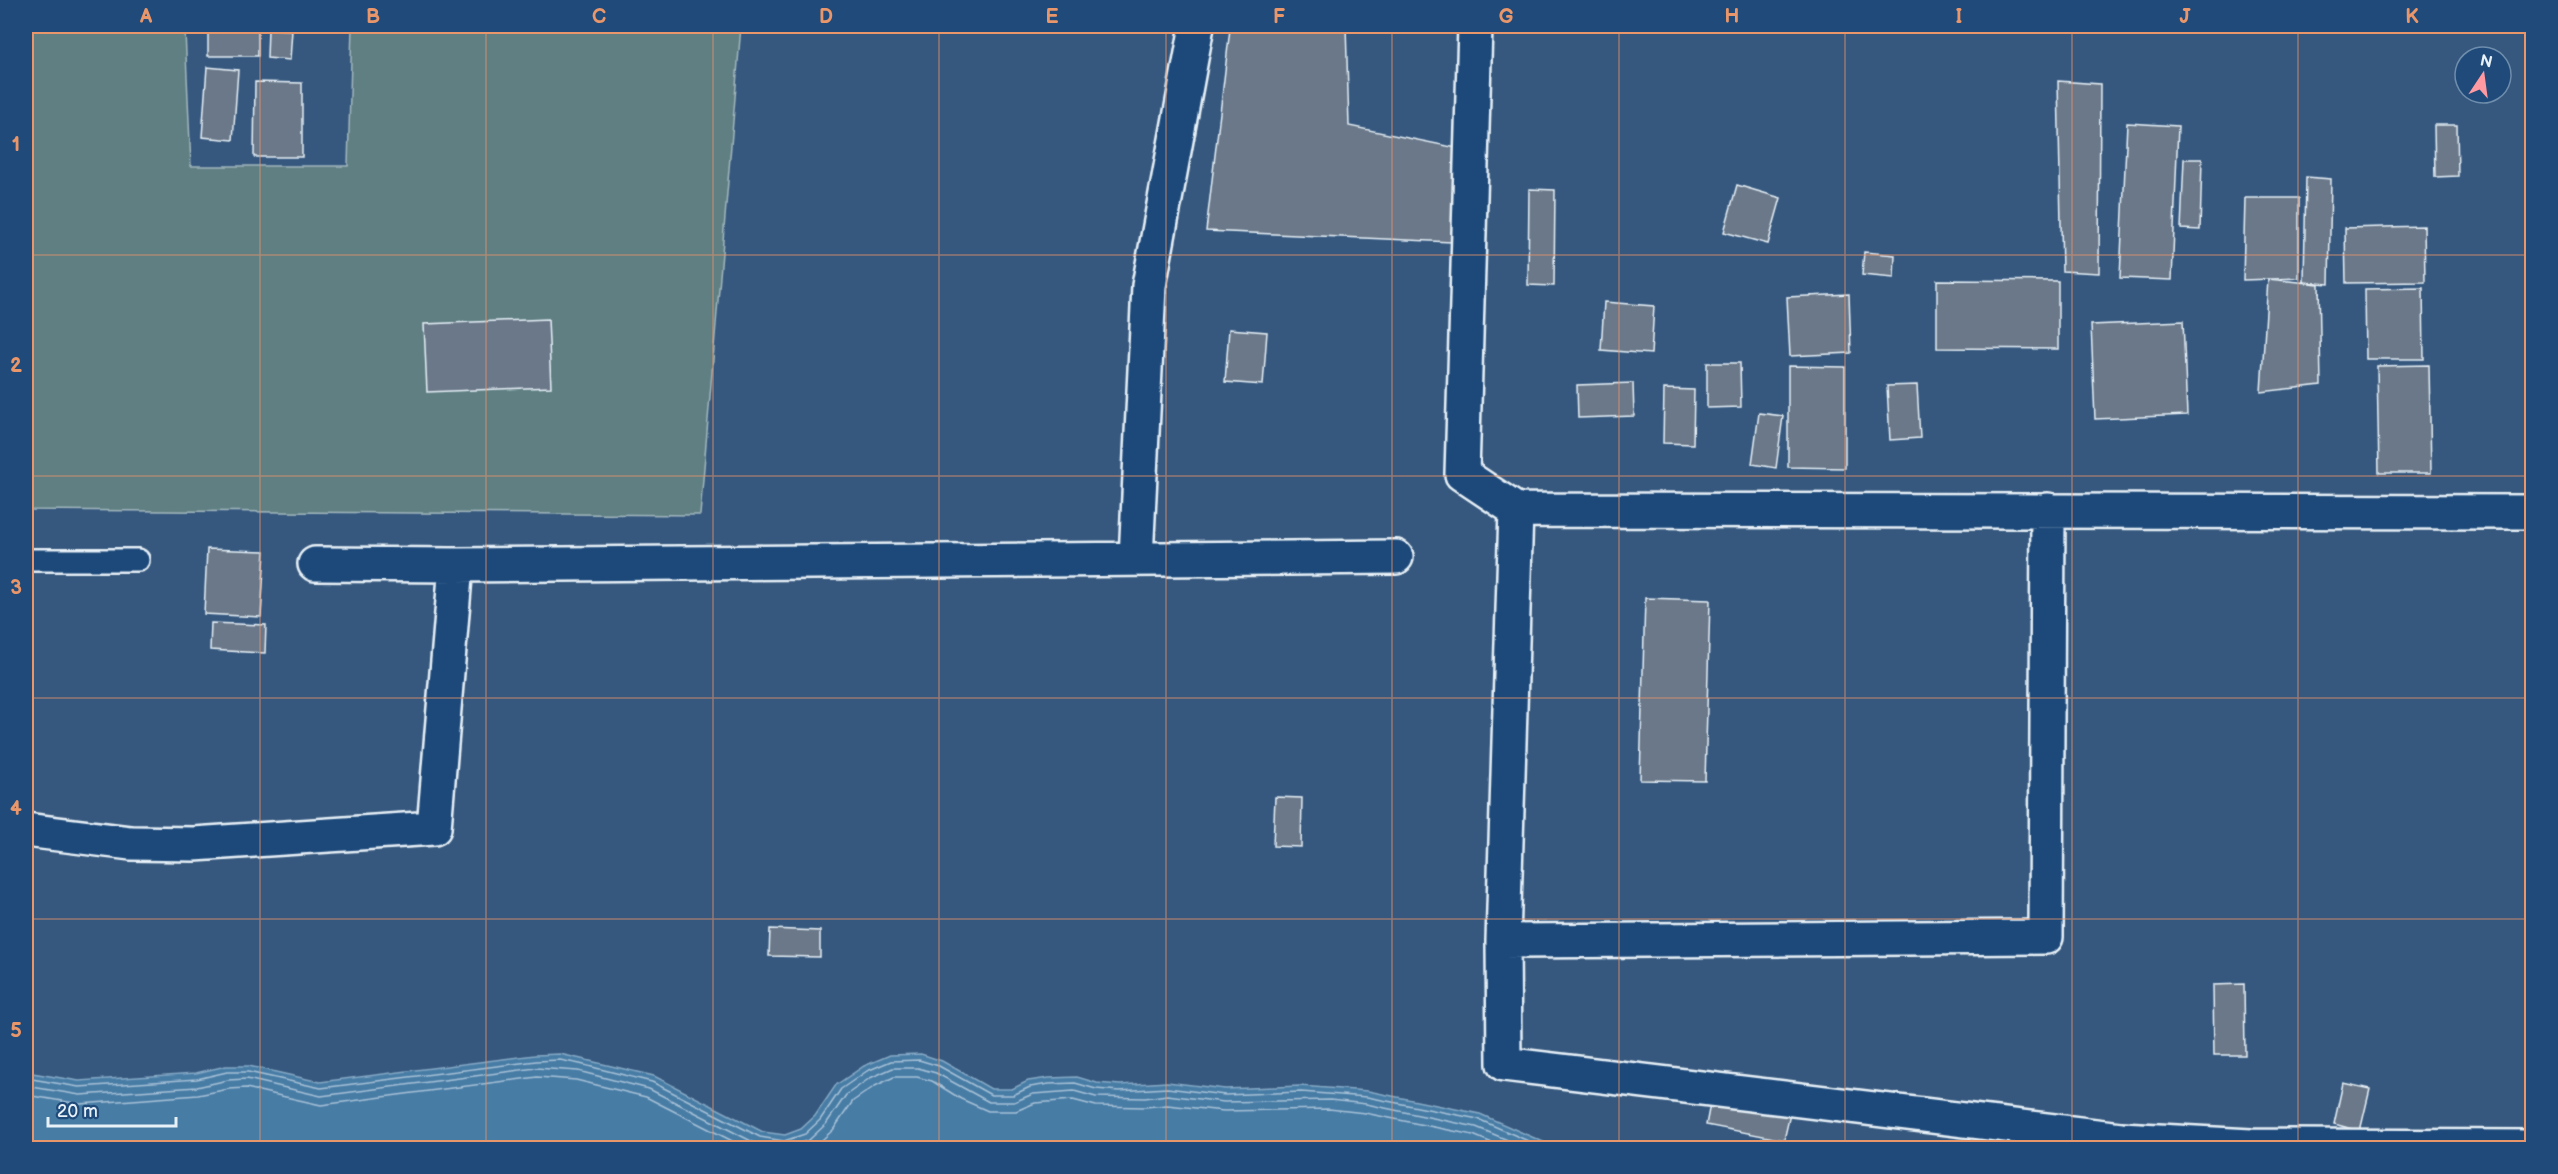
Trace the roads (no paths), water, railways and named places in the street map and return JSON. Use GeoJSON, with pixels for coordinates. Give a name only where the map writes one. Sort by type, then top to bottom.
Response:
{"type":"FeatureCollection","features":[{"type":"Feature","properties":{"kind":"street"},"geometry":{"type":"LineString","coordinates":[[1136,559],[1149,286],[1197,26]]}},
{"type":"Feature","properties":{"kind":"street"},"geometry":{"type":"LineString","coordinates":[[1475,26],[1462,474],[1516,510],[2532,512]]}},
{"type":"Feature","properties":{"kind":"street"},"geometry":{"type":"LineString","coordinates":[[1516,510],[1503,941],[1504,1064],[2121,1139],[2251,1146],[2532,1147]]}},
{"type":"Feature","properties":{"kind":"street"},"geometry":{"type":"LineString","coordinates":[[1503,941],[2046,937],[2048,510]]}},
{"type":"Feature","properties":{"kind":"street"},"geometry":{"type":"LineString","coordinates":[[315,564],[456,565],[1396,557]]}},
{"type":"Feature","properties":{"kind":"street"},"geometry":{"type":"LineString","coordinates":[[26,830],[131,843],[194,844],[434,828],[456,565]]}},
{"type":"Feature","properties":{"kind":"lane"},"geometry":{"type":"LineString","coordinates":[[26,560],[138,560]]}},
{"type":"Feature","properties":{"kind":"water"},"geometry":{"type":"Polygon","coordinates":[[[560,1054],[654,1076],[763,1132],[785,1135],[801,1129],[815,1116],[836,1085],[864,1066],[890,1055],[921,1054],[942,1061],[991,1089],[1012,1089],[1028,1081],[1077,1077],[1097,1083],[1120,1085],[1167,1082],[1225,1089],[1300,1086],[1368,1091],[1480,1114],[1557,1148],[26,1148],[26,1072],[79,1081],[196,1073],[226,1066],[249,1066],[320,1082],[535,1055],[560,1054]]]}}]}
